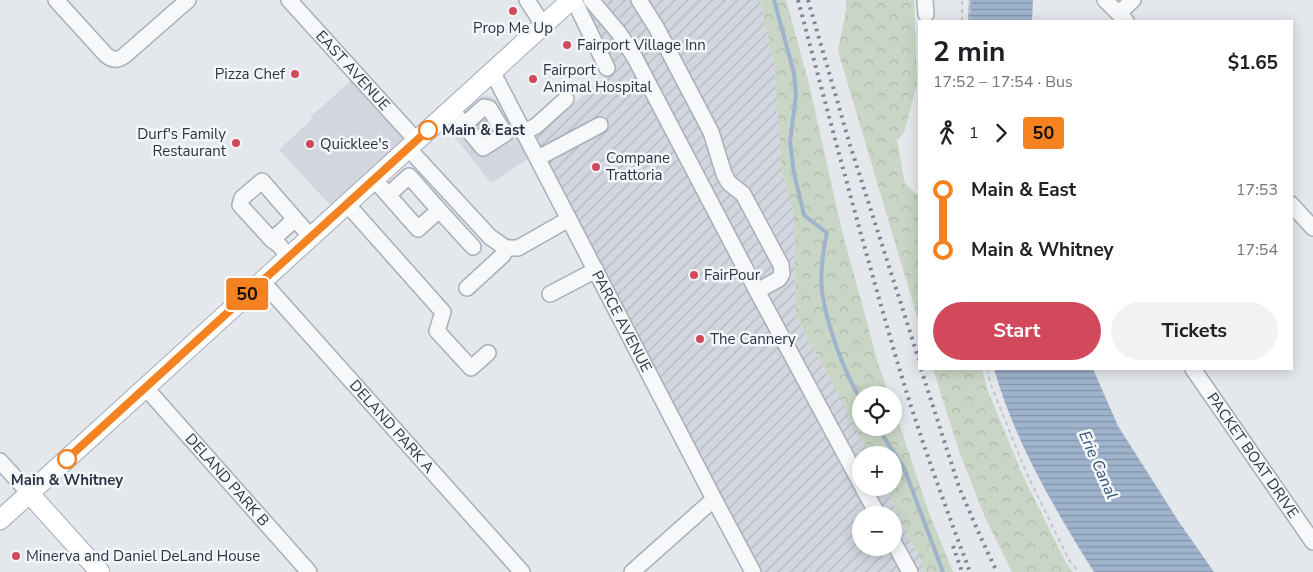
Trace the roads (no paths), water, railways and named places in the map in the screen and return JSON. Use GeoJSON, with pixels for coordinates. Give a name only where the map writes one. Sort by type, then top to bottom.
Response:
{"type":"FeatureCollection","features":[{"type":"Feature","properties":{"kind":"main road"},"geometry":{"type":"LineString","coordinates":[[0,520],[572,0]]}},
{"type":"Feature","properties":{"kind":"main road"},"geometry":{"type":"LineString","coordinates":[[29,493],[100,572]]}},
{"type":"Feature","properties":{"kind":"street"},"geometry":{"type":"LineString","coordinates":[[56,0],[106,55],[114,60],[124,56],[188,0]]}},
{"type":"Feature","properties":{"kind":"street","name":"EAST AVENUE"},"geometry":{"type":"LineString","coordinates":[[289,0],[490,237],[506,248]]}},
{"type":"Feature","properties":{"kind":"street"},"geometry":{"type":"LineString","coordinates":[[527,0],[543,25]]}},
{"type":"Feature","properties":{"kind":"street"},"geometry":{"type":"LineString","coordinates":[[572,0],[606,68]]}},
{"type":"Feature","properties":{"kind":"street"},"geometry":{"type":"LineString","coordinates":[[591,0],[619,33],[635,58],[852,467]]}},
{"type":"Feature","properties":{"kind":"street"},"geometry":{"type":"LineString","coordinates":[[639,0],[656,27],[711,132],[724,174],[729,183],[743,194],[781,265],[782,274],[779,279],[757,291]]}},
{"type":"Feature","properties":{"kind":"street"},"geometry":{"type":"LineString","coordinates":[[1105,0],[1122,17],[1133,0]]}},
{"type":"Feature","properties":{"kind":"street","name":"PARCE AVENUE"},"geometry":{"type":"LineString","coordinates":[[492,71],[753,572]]}},
{"type":"Feature","properties":{"kind":"street"},"geometry":{"type":"LineString","coordinates":[[524,132],[536,126],[566,99]]}},
{"type":"Feature","properties":{"kind":"street"},"geometry":{"type":"LineString","coordinates":[[451,109],[473,131],[484,148],[505,134],[489,108],[484,106],[473,131]]}},
{"type":"Feature","properties":{"kind":"street"},"geometry":{"type":"LineString","coordinates":[[496,122],[513,112]]}},
{"type":"Feature","properties":{"kind":"street"},"geometry":{"type":"LineString","coordinates":[[538,158],[600,125]]}},
{"type":"Feature","properties":{"kind":"street"},"geometry":{"type":"LineString","coordinates":[[388,195],[409,176],[473,247]]}},
{"type":"Feature","properties":{"kind":"street"},"geometry":{"type":"LineString","coordinates":[[374,179],[418,229],[439,210]]}},
{"type":"Feature","properties":{"kind":"street"},"geometry":{"type":"LineString","coordinates":[[289,256],[240,205],[242,198],[262,181],[311,237]]}},
{"type":"Feature","properties":{"kind":"street"},"geometry":{"type":"LineString","coordinates":[[347,204],[443,312],[437,330],[471,368],[488,353]]}},
{"type":"Feature","properties":{"kind":"street"},"geometry":{"type":"LineString","coordinates":[[1293,206],[1313,228]]}},
{"type":"Feature","properties":{"kind":"street"},"geometry":{"type":"LineString","coordinates":[[272,240],[295,219]]}},
{"type":"Feature","properties":{"kind":"street"},"geometry":{"type":"LineString","coordinates":[[467,288],[503,255],[506,248],[518,248],[569,219]]}},
{"type":"Feature","properties":{"kind":"street"},"geometry":{"type":"LineString","coordinates":[[550,294],[596,270]]}},
{"type":"Feature","properties":{"kind":"street","name":"DELAND PARK A"},"geometry":{"type":"LineString","coordinates":[[262,280],[522,572]]}},
{"type":"Feature","properties":{"kind":"street","name":"PACKET BOAT DRIVE"},"geometry":{"type":"LineString","coordinates":[[1194,370],[1313,542]]}},
{"type":"Feature","properties":{"kind":"street","name":"DELAND PARK B"},"geometry":{"type":"LineString","coordinates":[[145,388],[310,572]]}},
{"type":"Feature","properties":{"kind":"street"},"geometry":{"type":"LineString","coordinates":[[0,461],[29,493]]}},
{"type":"Feature","properties":{"kind":"street"},"geometry":{"type":"LineString","coordinates":[[632,572],[714,499]]}},
{"type":"Feature","properties":{"kind":"street"},"geometry":{"type":"LineString","coordinates":[[901,556],[910,572]]}},
{"type":"Feature","properties":{"kind":"water"},"geometry":{"type":"Polygon","coordinates":[[[969,0],[1033,0],[1032,20],[968,20],[969,0]]]}},
{"type":"Feature","properties":{"kind":"water","name":"Erie Canal"},"geometry":{"type":"Polygon","coordinates":[[[994,370],[1093,370],[1118,426],[1179,522],[1214,572],[1094,572],[1064,524],[1037,474],[1013,423],[994,370]]]}},
{"type":"Feature","properties":{"kind":"waterway"},"geometry":{"type":"LineString","coordinates":[[774,0],[794,73],[796,95],[790,142],[794,173],[804,215],[827,233],[823,254],[821,285],[824,305],[837,347],[854,386]]}},
{"type":"Feature","properties":{"kind":"waterway"},"geometry":{"type":"LineString","coordinates":[[883,436],[904,468],[943,572]]}},
{"type":"Feature","properties":{"kind":"tunnel"},"geometry":{"type":"LineString","coordinates":[[481,131],[495,122]]}},
{"type":"Feature","properties":{"kind":"railway"},"geometry":{"type":"LineString","coordinates":[[798,0],[897,361],[932,467],[970,572]]}},
{"type":"Feature","properties":{"kind":"railway"},"geometry":{"type":"LineString","coordinates":[[808,0],[850,145],[918,357]]}},
{"type":"Feature","properties":{"kind":"railway"},"geometry":{"type":"LineString","coordinates":[[921,370],[959,487],[997,572]]}},
{"type":"Feature","properties":{"kind":"railway"},"geometry":{"type":"LineString","coordinates":[[953,546],[962,572]]}},
{"type":"Feature","properties":{"kind":"place","name":"Prop Me Up"},"geometry":{"type":"Point","coordinates":[513,11]}},
{"type":"Feature","properties":{"kind":"place","name":"Fairport Village Inn"},"geometry":{"type":"Point","coordinates":[567,45]}},
{"type":"Feature","properties":{"kind":"place","name":"Pizza Chef"},"geometry":{"type":"Point","coordinates":[295,74]}},
{"type":"Feature","properties":{"kind":"place","name":"Fairport Animal Hospital"},"geometry":{"type":"Point","coordinates":[533,79]}},
{"type":"Feature","properties":{"kind":"place","name":"Main & East"},"geometry":{"type":"Point","coordinates":[428,130]}},
{"type":"Feature","properties":{"kind":"place","name":"Durf's Family Restaurant"},"geometry":{"type":"Point","coordinates":[236,143]}},
{"type":"Feature","properties":{"kind":"place","name":"Quicklee's"},"geometry":{"type":"Point","coordinates":[310,144]}},
{"type":"Feature","properties":{"kind":"place","name":"Compane Trattoria"},"geometry":{"type":"Point","coordinates":[596,167]}},
{"type":"Feature","properties":{"kind":"place","name":"FairPour"},"geometry":{"type":"Point","coordinates":[694,275]}},
{"type":"Feature","properties":{"kind":"place","name":"The Cannery"},"geometry":{"type":"Point","coordinates":[700,339]}},
{"type":"Feature","properties":{"kind":"place","name":"Main & Whitney"},"geometry":{"type":"Point","coordinates":[67,459]}},
{"type":"Feature","properties":{"kind":"place","name":"Minerva and Daniel DeLand House"},"geometry":{"type":"Point","coordinates":[16,556]}}]}
